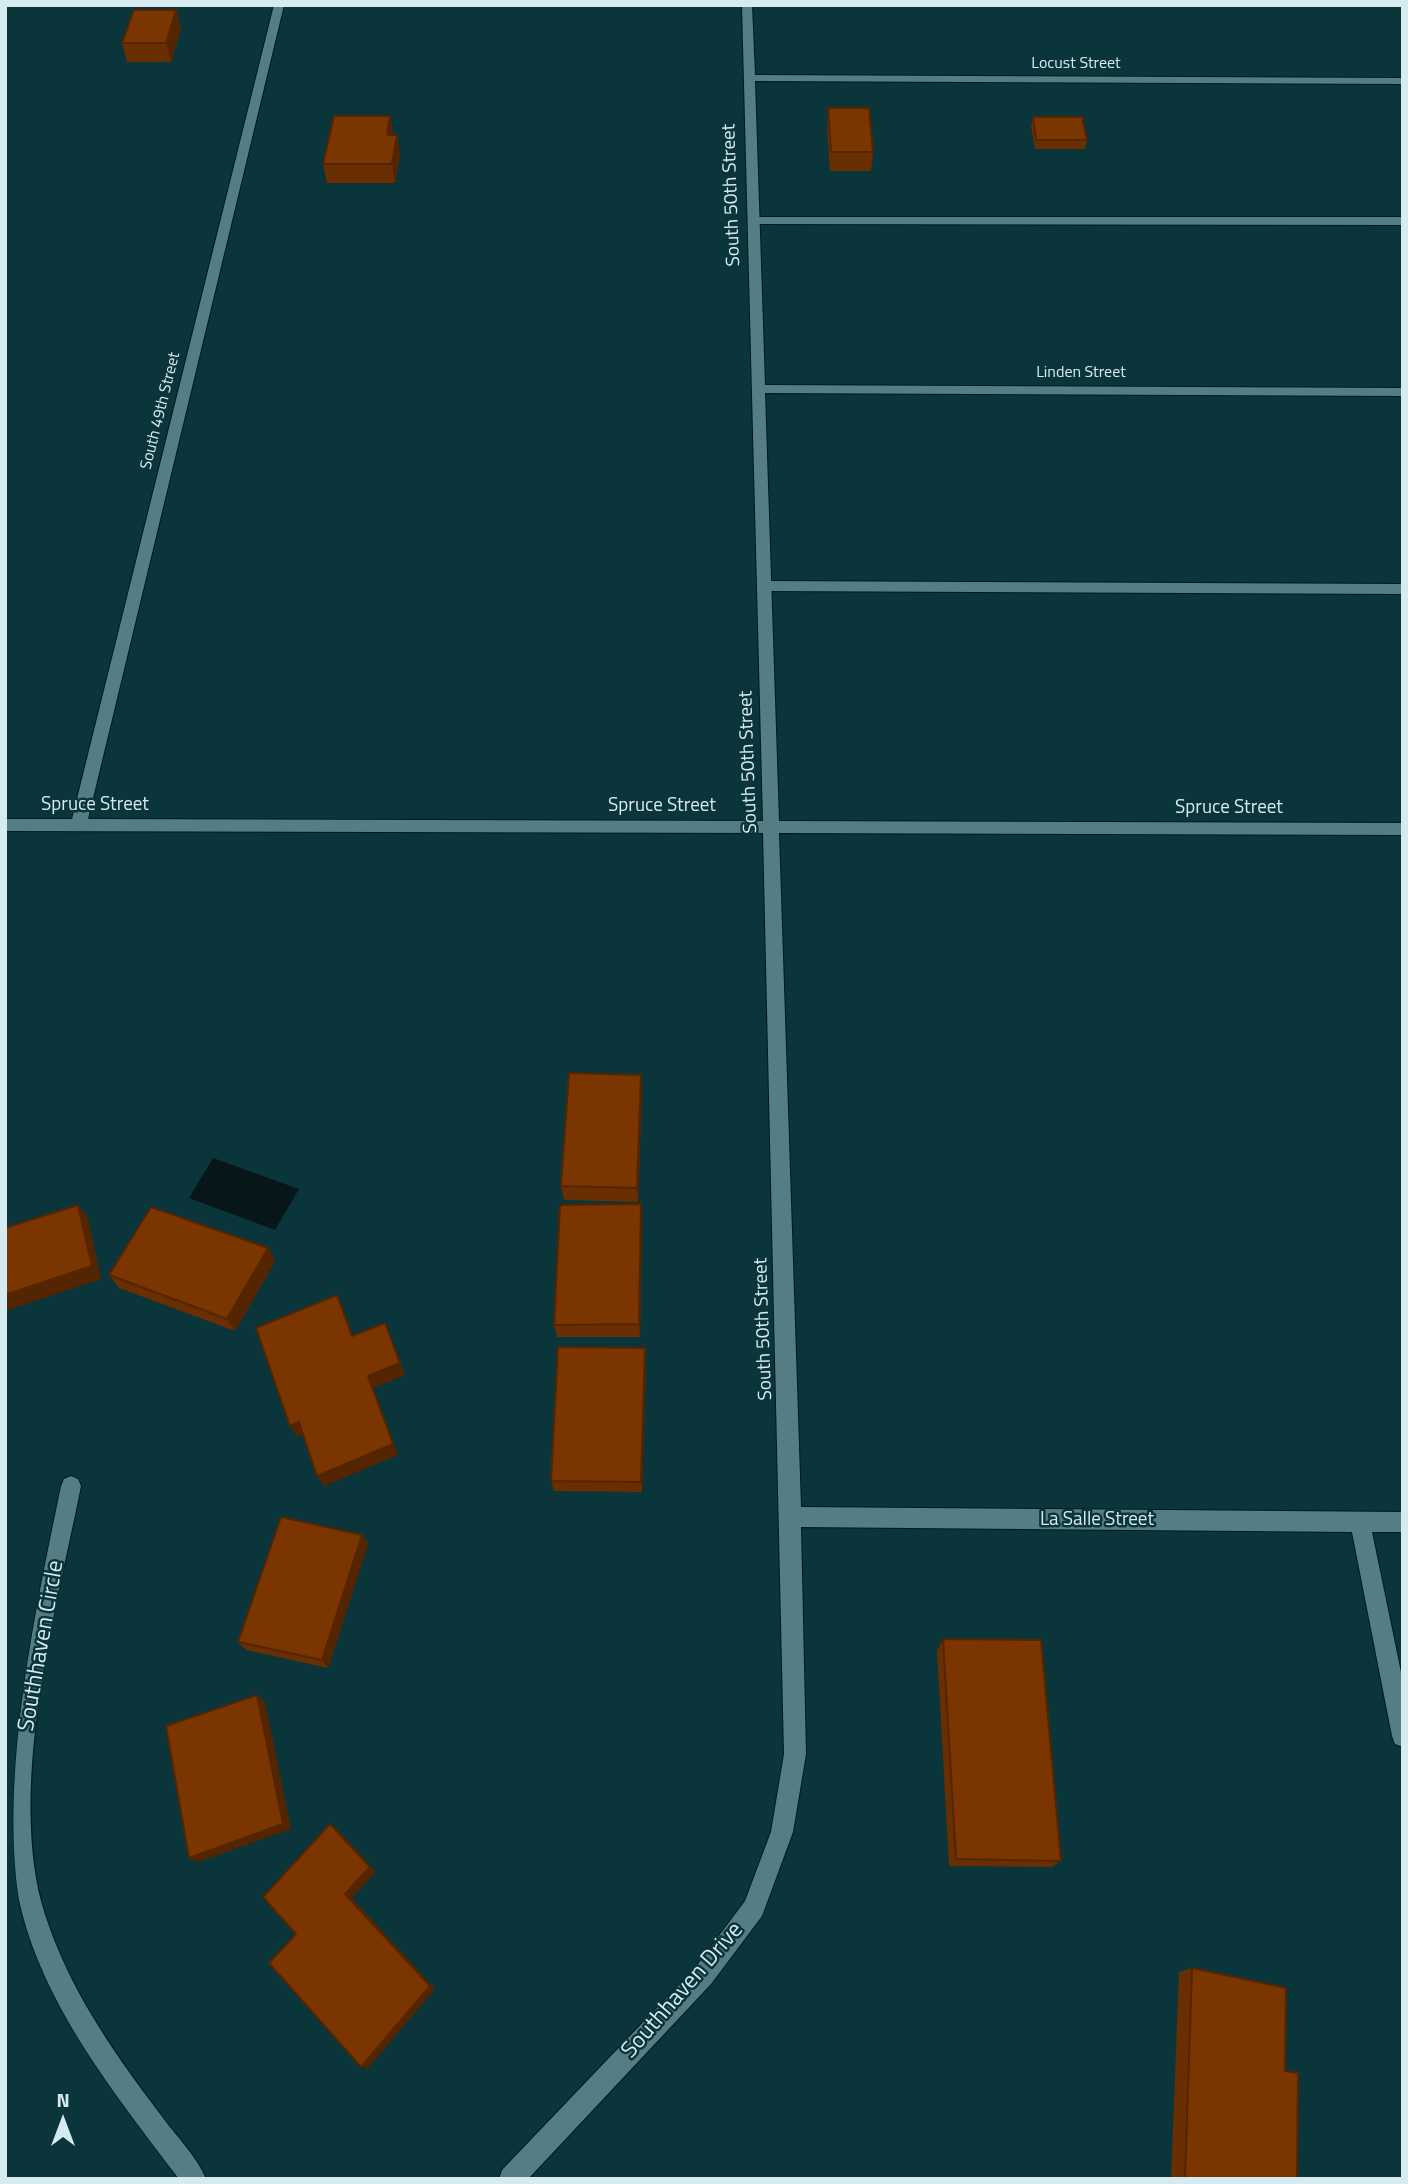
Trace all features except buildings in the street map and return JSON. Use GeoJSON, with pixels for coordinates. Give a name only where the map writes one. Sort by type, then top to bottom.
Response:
{"type":"FeatureCollection","features":[{"type":"Feature","properties":{"kind":"street","name":"South 49th Street"},"geometry":{"type":"LineString","coordinates":[[78,825],[279,5]]}},
{"type":"Feature","properties":{"kind":"street","name":"South 50th Street"},"geometry":{"type":"LineString","coordinates":[[747,5],[790,1517]]}},
{"type":"Feature","properties":{"kind":"street","name":"Locust Street"},"geometry":{"type":"LineString","coordinates":[[750,78],[1403,81]]}},
{"type":"Feature","properties":{"kind":"street"},"geometry":{"type":"LineString","coordinates":[[754,220],[1403,221]]}},
{"type":"Feature","properties":{"kind":"street","name":"Linden Street"},"geometry":{"type":"LineString","coordinates":[[759,389],[1403,392]]}},
{"type":"Feature","properties":{"kind":"street"},"geometry":{"type":"LineString","coordinates":[[764,586],[1403,589]]}},
{"type":"Feature","properties":{"kind":"street","name":"Spruce Street"},"geometry":{"type":"LineString","coordinates":[[5,825],[1403,829]]}},
{"type":"Feature","properties":{"kind":"street","name":"Southhaven Circle"},"geometry":{"type":"LineString","coordinates":[[71,1486],[28,1717],[20,1826],[30,1901],[57,1970],[99,2052],[194,2179]]}},
{"type":"Feature","properties":{"kind":"street","name":"La Salle Street"},"geometry":{"type":"LineString","coordinates":[[790,1517],[1403,1522]]}},
{"type":"Feature","properties":{"kind":"street","name":"Southhaven Drive"},"geometry":{"type":"LineString","coordinates":[[511,2179],[703,1976],[754,1908],[782,1832],[794,1754],[790,1517]]}},
{"type":"Feature","properties":{"kind":"street"},"geometry":{"type":"LineString","coordinates":[[1360,1522],[1403,1735]]}},
{"type":"Feature","properties":{"kind":"shaded area"},"geometry":{"type":"Polygon","coordinates":[[[213,1158],[299,1189],[275,1230],[189,1198],[213,1158]]]}}]}
